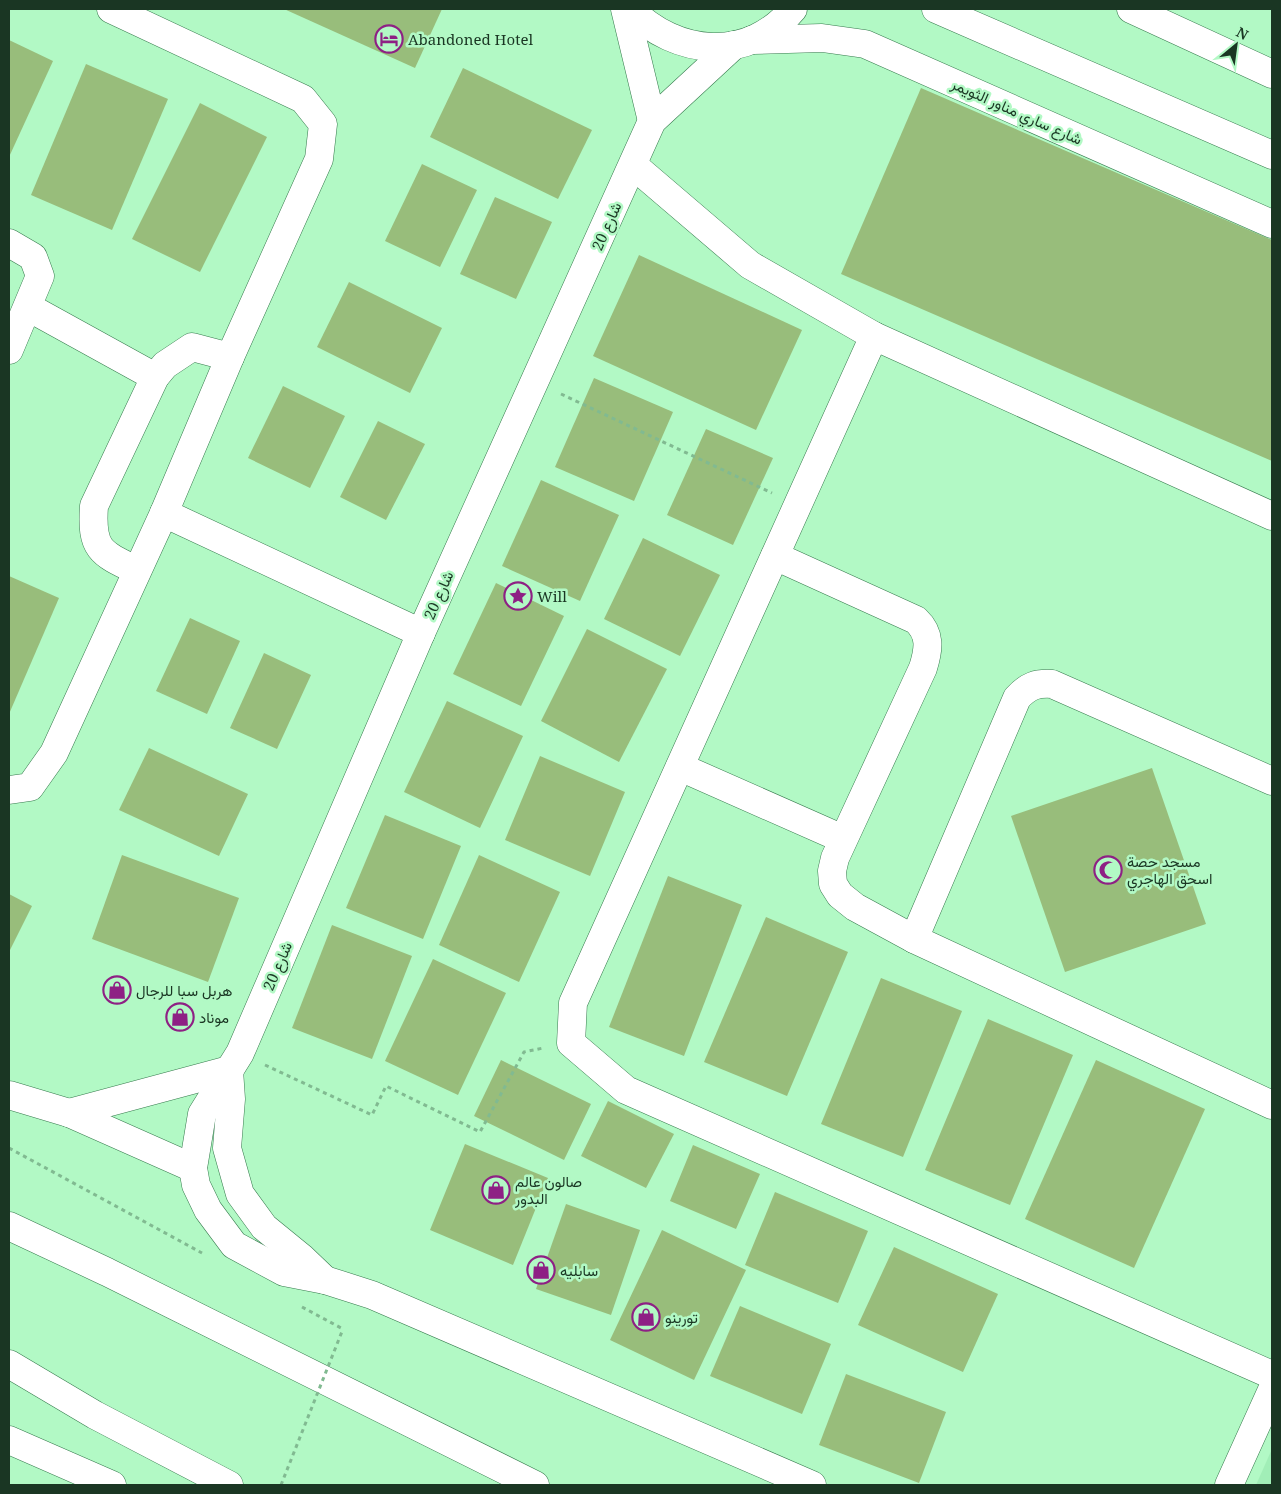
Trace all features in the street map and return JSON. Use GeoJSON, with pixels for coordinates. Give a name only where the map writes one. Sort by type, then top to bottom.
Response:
{"type":"FeatureCollection","features":[{"type":"Feature","properties":{"kind":"main road"},"geometry":{"type":"LineString","coordinates":[[9,790],[30,787],[54,753],[136,570],[164,513],[230,357],[319,159],[324,124],[303,99],[111,9]]}},
{"type":"Feature","properties":{"kind":"main road"},"geometry":{"type":"LineString","coordinates":[[626,9],[652,121]]}},
{"type":"Feature","properties":{"kind":"main road","name":"شارع ساري مناور الثويمر"},"geometry":{"type":"LineString","coordinates":[[630,9],[646,24],[673,40],[703,47],[743,42],[822,38],[865,44],[1272,224]]}},
{"type":"Feature","properties":{"kind":"main road","name":"شارع 20"},"geometry":{"type":"LineString","coordinates":[[193,1168],[202,1114],[235,1061],[421,633],[652,121],[743,42],[783,21],[794,9]]}},
{"type":"Feature","properties":{"kind":"main road"},"geometry":{"type":"LineString","coordinates":[[936,9],[1272,155]]}},
{"type":"Feature","properties":{"kind":"main road"},"geometry":{"type":"LineString","coordinates":[[1131,9],[1272,74]]}},
{"type":"Feature","properties":{"kind":"main road"},"geometry":{"type":"LineString","coordinates":[[633,165],[750,264],[874,336],[1272,516]]}},
{"type":"Feature","properties":{"kind":"main road"},"geometry":{"type":"LineString","coordinates":[[9,243],[34,257],[39,267],[38,285],[9,350]]}},
{"type":"Feature","properties":{"kind":"main road"},"geometry":{"type":"LineString","coordinates":[[28,307],[155,377]]}},
{"type":"Feature","properties":{"kind":"main road"},"geometry":{"type":"LineString","coordinates":[[874,336],[573,1003],[571,1043],[626,1090],[1272,1375]]}},
{"type":"Feature","properties":{"kind":"main road"},"geometry":{"type":"LineString","coordinates":[[136,570],[108,557],[96,542],[93,526],[94,506],[155,377],[165,365],[192,347],[230,357]]}},
{"type":"Feature","properties":{"kind":"main road"},"geometry":{"type":"LineString","coordinates":[[164,513],[421,633]]}},
{"type":"Feature","properties":{"kind":"main road"},"geometry":{"type":"LineString","coordinates":[[775,556],[916,620],[924,627],[928,641],[929,652],[923,668],[843,839],[832,871],[833,884],[840,895],[855,907],[914,939],[1272,1105]]}},
{"type":"Feature","properties":{"kind":"main road"},"geometry":{"type":"LineString","coordinates":[[914,939],[1017,698],[1027,687],[1040,683],[1052,684],[1272,781]]}},
{"type":"Feature","properties":{"kind":"main road"},"geometry":{"type":"LineString","coordinates":[[680,767],[843,839]]}},
{"type":"Feature","properties":{"kind":"main road"},"geometry":{"type":"LineString","coordinates":[[69,1113],[235,1061],[227,1148],[240,1194],[264,1228],[302,1258],[325,1280]]}},
{"type":"Feature","properties":{"kind":"main road"},"geometry":{"type":"LineString","coordinates":[[9,1095],[69,1113],[193,1168],[196,1185],[208,1210],[234,1245],[284,1272],[325,1280],[381,1298],[812,1485]]}},
{"type":"Feature","properties":{"kind":"main road"},"geometry":{"type":"LineString","coordinates":[[9,1226],[107,1272],[535,1485]]}},
{"type":"Feature","properties":{"kind":"main road"},"geometry":{"type":"LineString","coordinates":[[9,1364],[95,1415],[229,1485]]}},
{"type":"Feature","properties":{"kind":"main road"},"geometry":{"type":"LineString","coordinates":[[1229,1485],[1272,1390]]}},
{"type":"Feature","properties":{"kind":"main road"},"geometry":{"type":"LineString","coordinates":[[9,1440],[112,1485]]}},
{"type":"Feature","properties":{"kind":"path"},"geometry":{"type":"LineString","coordinates":[[535,382],[798,505]]}},
{"type":"Feature","properties":{"kind":"path"},"geometry":{"type":"LineString","coordinates":[[235,1061],[372,1115],[386,1086],[480,1132],[524,1052],[571,1043]]}},
{"type":"Feature","properties":{"kind":"path"},"geometry":{"type":"LineString","coordinates":[[9,1148],[211,1258]]}},
{"type":"Feature","properties":{"kind":"path"},"geometry":{"type":"LineString","coordinates":[[281,1485],[343,1329],[299,1305]]}},
{"type":"Feature","properties":{"kind":"shaded area"},"geometry":{"type":"Polygon","coordinates":[[[1272,1449],[1272,1485],[1256,1485],[1272,1449]]]}},
{"type":"Feature","properties":{"kind":"building","name":"Abandoned Hotel"},"geometry":{"type":"Polygon","coordinates":[[[284,9],[442,9],[415,68],[284,9]]]}},
{"type":"Feature","properties":{"kind":"building"},"geometry":{"type":"Polygon","coordinates":[[[9,40],[53,61],[9,157],[9,40]]]}},
{"type":"Feature","properties":{"kind":"building"},"geometry":{"type":"Polygon","coordinates":[[[86,64],[168,99],[112,230],[31,195],[86,64]]]}},
{"type":"Feature","properties":{"kind":"building"},"geometry":{"type":"Polygon","coordinates":[[[463,68],[592,130],[558,199],[430,137],[463,68]]]}},
{"type":"Feature","properties":{"kind":"building"},"geometry":{"type":"Polygon","coordinates":[[[921,88],[1272,240],[1272,461],[841,274],[921,88]]]}},
{"type":"Feature","properties":{"kind":"building"},"geometry":{"type":"Polygon","coordinates":[[[200,103],[267,137],[200,272],[132,239],[200,103]]]}},
{"type":"Feature","properties":{"kind":"building"},"geometry":{"type":"Polygon","coordinates":[[[422,164],[477,190],[440,267],[385,241],[422,164]]]}},
{"type":"Feature","properties":{"kind":"building"},"geometry":{"type":"Polygon","coordinates":[[[495,197],[552,222],[516,299],[460,274],[495,197]]]}},
{"type":"Feature","properties":{"kind":"building"},"geometry":{"type":"Polygon","coordinates":[[[639,255],[802,330],[756,430],[593,356],[639,255]]]}},
{"type":"Feature","properties":{"kind":"building"},"geometry":{"type":"Polygon","coordinates":[[[349,282],[442,328],[410,393],[317,347],[349,282]]]}},
{"type":"Feature","properties":{"kind":"building"},"geometry":{"type":"Polygon","coordinates":[[[594,378],[673,412],[634,501],[555,467],[594,378]]]}},
{"type":"Feature","properties":{"kind":"building"},"geometry":{"type":"Polygon","coordinates":[[[283,386],[345,416],[310,488],[248,458],[283,386]]]}},
{"type":"Feature","properties":{"kind":"building"},"geometry":{"type":"Polygon","coordinates":[[[378,421],[425,444],[386,520],[340,497],[378,421]]]}},
{"type":"Feature","properties":{"kind":"building"},"geometry":{"type":"Polygon","coordinates":[[[706,429],[773,458],[733,545],[667,515],[706,429]]]}},
{"type":"Feature","properties":{"kind":"building"},"geometry":{"type":"Polygon","coordinates":[[[541,480],[619,515],[580,601],[502,566],[541,480]]]}},
{"type":"Feature","properties":{"kind":"building"},"geometry":{"type":"Polygon","coordinates":[[[643,538],[720,575],[680,656],[604,619],[643,538]]]}},
{"type":"Feature","properties":{"kind":"building"},"geometry":{"type":"Polygon","coordinates":[[[9,576],[59,598],[9,714],[9,576]]]}},
{"type":"Feature","properties":{"kind":"building"},"geometry":{"type":"Polygon","coordinates":[[[496,583],[564,616],[521,706],[453,674],[496,583]]]}},
{"type":"Feature","properties":{"kind":"building"},"geometry":{"type":"Polygon","coordinates":[[[190,618],[240,641],[207,714],[156,691],[190,618]]]}},
{"type":"Feature","properties":{"kind":"building"},"geometry":{"type":"Polygon","coordinates":[[[587,629],[667,669],[619,762],[541,721],[587,629]]]}},
{"type":"Feature","properties":{"kind":"building"},"geometry":{"type":"Polygon","coordinates":[[[264,653],[311,675],[277,749],[230,728],[264,653]]]}},
{"type":"Feature","properties":{"kind":"building"},"geometry":{"type":"Polygon","coordinates":[[[447,701],[523,736],[480,828],[404,792],[447,701]]]}},
{"type":"Feature","properties":{"kind":"building"},"geometry":{"type":"Polygon","coordinates":[[[149,748],[248,794],[219,856],[119,810],[149,748]]]}},
{"type":"Feature","properties":{"kind":"building"},"geometry":{"type":"Polygon","coordinates":[[[540,756],[625,792],[590,876],[505,840],[540,756]]]}},
{"type":"Feature","properties":{"kind":"building","name":"مسجد حصة اسحق الهاجري"},"geometry":{"type":"Polygon","coordinates":[[[1152,768],[1206,924],[1065,972],[1011,816],[1152,768]]]}},
{"type":"Feature","properties":{"kind":"building"},"geometry":{"type":"Polygon","coordinates":[[[385,815],[461,846],[423,939],[346,908],[385,815]]]}},
{"type":"Feature","properties":{"kind":"building"},"geometry":{"type":"Polygon","coordinates":[[[122,855],[239,898],[208,982],[92,939],[122,855]]]}},
{"type":"Feature","properties":{"kind":"building"},"geometry":{"type":"Polygon","coordinates":[[[479,855],[560,892],[519,982],[439,945],[479,855]]]}},
{"type":"Feature","properties":{"kind":"building"},"geometry":{"type":"Polygon","coordinates":[[[668,876],[742,905],[684,1056],[609,1027],[668,876]]]}},
{"type":"Feature","properties":{"kind":"building"},"geometry":{"type":"Polygon","coordinates":[[[9,894],[32,906],[9,952],[9,894]]]}},
{"type":"Feature","properties":{"kind":"building"},"geometry":{"type":"Polygon","coordinates":[[[766,917],[848,952],[787,1096],[704,1062],[766,917]]]}},
{"type":"Feature","properties":{"kind":"building"},"geometry":{"type":"Polygon","coordinates":[[[332,925],[412,956],[372,1059],[292,1028],[332,925]]]}},
{"type":"Feature","properties":{"kind":"building"},"geometry":{"type":"Polygon","coordinates":[[[433,959],[506,993],[458,1095],[385,1061],[433,959]]]}},
{"type":"Feature","properties":{"kind":"building"},"geometry":{"type":"Polygon","coordinates":[[[881,978],[962,1011],[903,1157],[821,1124],[881,978]]]}},
{"type":"Feature","properties":{"kind":"building"},"geometry":{"type":"Polygon","coordinates":[[[988,1019],[1073,1055],[1010,1205],[925,1170],[988,1019]]]}},
{"type":"Feature","properties":{"kind":"building"},"geometry":{"type":"Polygon","coordinates":[[[501,1060],[591,1104],[564,1160],[474,1116],[501,1060]]]}},
{"type":"Feature","properties":{"kind":"building"},"geometry":{"type":"Polygon","coordinates":[[[1096,1060],[1205,1109],[1134,1268],[1025,1219],[1096,1060]]]}},
{"type":"Feature","properties":{"kind":"building"},"geometry":{"type":"Polygon","coordinates":[[[608,1101],[674,1134],[646,1188],[581,1156],[608,1101]]]}},
{"type":"Feature","properties":{"kind":"building"},"geometry":{"type":"Polygon","coordinates":[[[465,1144],[548,1178],[513,1265],[430,1230],[465,1144]]]}},
{"type":"Feature","properties":{"kind":"building"},"geometry":{"type":"Polygon","coordinates":[[[693,1145],[760,1174],[736,1229],[670,1201],[693,1145]]]}},
{"type":"Feature","properties":{"kind":"building"},"geometry":{"type":"Polygon","coordinates":[[[775,1192],[868,1231],[838,1303],[745,1265],[775,1192]]]}},
{"type":"Feature","properties":{"kind":"building"},"geometry":{"type":"Polygon","coordinates":[[[566,1204],[640,1230],[611,1315],[536,1289],[566,1204]]]}},
{"type":"Feature","properties":{"kind":"building"},"geometry":{"type":"Polygon","coordinates":[[[662,1230],[746,1270],[694,1380],[610,1340],[662,1230]]]}},
{"type":"Feature","properties":{"kind":"building"},"geometry":{"type":"Polygon","coordinates":[[[894,1247],[998,1294],[963,1372],[858,1325],[894,1247]]]}},
{"type":"Feature","properties":{"kind":"building"},"geometry":{"type":"Polygon","coordinates":[[[740,1306],[831,1344],[802,1414],[710,1376],[740,1306]]]}},
{"type":"Feature","properties":{"kind":"building"},"geometry":{"type":"Polygon","coordinates":[[[846,1374],[946,1412],[919,1483],[819,1445],[846,1374]]]}},
{"type":"Feature","properties":{"kind":"place","name":"Abandoned Hotel"},"geometry":{"type":"Point","coordinates":[389,39]}},
{"type":"Feature","properties":{"kind":"place","name":"Will"},"geometry":{"type":"Point","coordinates":[518,596]}},
{"type":"Feature","properties":{"kind":"place","name":"مسجد حصة اسحق الهاجري"},"geometry":{"type":"Point","coordinates":[1108,870]}},
{"type":"Feature","properties":{"kind":"place","name":"هربل سبا للرجال"},"geometry":{"type":"Point","coordinates":[117,990]}},
{"type":"Feature","properties":{"kind":"place","name":"موناد"},"geometry":{"type":"Point","coordinates":[180,1017]}},
{"type":"Feature","properties":{"kind":"place","name":"صالون عالم البدور"},"geometry":{"type":"Point","coordinates":[496,1190]}},
{"type":"Feature","properties":{"kind":"place","name":"سابليه"},"geometry":{"type":"Point","coordinates":[541,1270]}},
{"type":"Feature","properties":{"kind":"place","name":"تورينو"},"geometry":{"type":"Point","coordinates":[646,1317]}}]}
